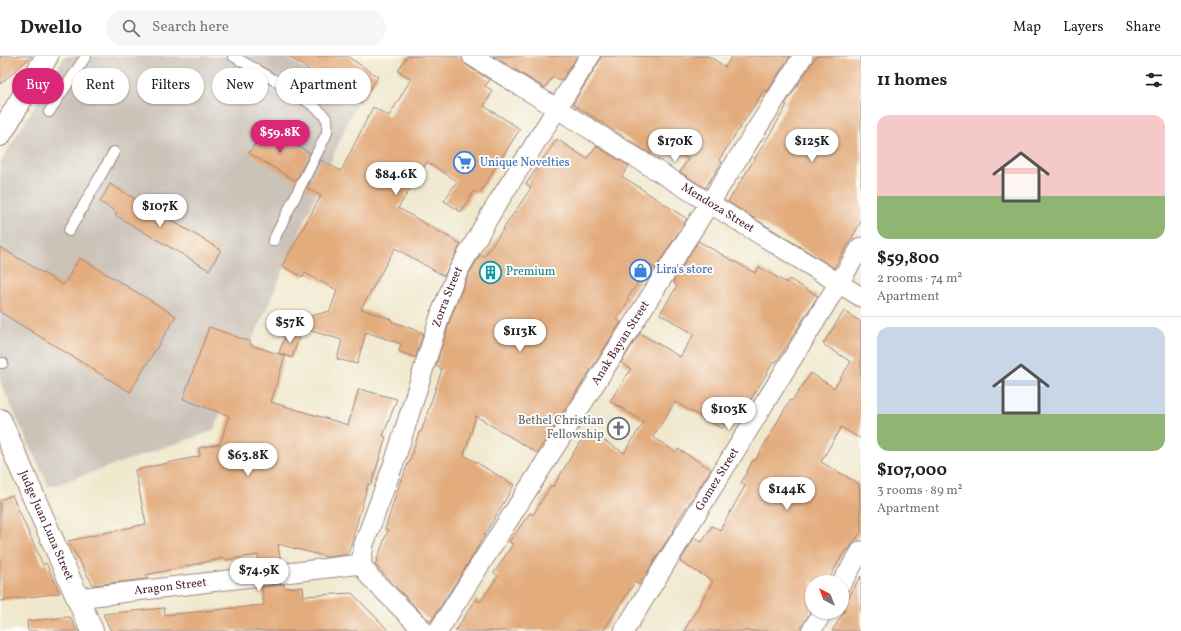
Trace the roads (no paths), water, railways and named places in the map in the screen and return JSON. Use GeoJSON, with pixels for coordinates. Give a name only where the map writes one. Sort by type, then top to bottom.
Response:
{"type":"FeatureCollection","features":[{"type":"Feature","properties":{"kind":"street"},"geometry":{"type":"LineString","coordinates":[[0,135],[27,100],[47,56]]}},
{"type":"Feature","properties":{"kind":"street","name":"Mendoza Street"},"geometry":{"type":"LineString","coordinates":[[472,56],[861,297]]}},
{"type":"Feature","properties":{"kind":"street","name":"Zorra Street"},"geometry":{"type":"LineString","coordinates":[[361,564],[364,544],[395,460],[440,313],[457,273],[490,216],[590,56]]}},
{"type":"Feature","properties":{"kind":"street","name":"Anak Bayan Street"},"geometry":{"type":"LineString","coordinates":[[438,631],[803,56]]}},
{"type":"Feature","properties":{"kind":"street","name":"Gomez Street"},"geometry":{"type":"LineString","coordinates":[[624,631],[861,247]]}},
{"type":"Feature","properties":{"kind":"street","name":"Judge Juan Luna Street"},"geometry":{"type":"LineString","coordinates":[[0,420],[92,631]]}},
{"type":"Feature","properties":{"kind":"street"},"geometry":{"type":"LineString","coordinates":[[846,575],[861,551]]}},
{"type":"Feature","properties":{"kind":"street"},"geometry":{"type":"LineString","coordinates":[[361,564],[370,577],[424,631]]}},
{"type":"Feature","properties":{"kind":"street","name":"Aragon Street"},"geometry":{"type":"LineString","coordinates":[[78,598],[361,564]]}},
{"type":"Feature","properties":{"kind":"street"},"geometry":{"type":"LineString","coordinates":[[811,631],[819,619]]}},
{"type":"Feature","properties":{"kind":"lane"},"geometry":{"type":"LineString","coordinates":[[49,112],[86,56]]}},
{"type":"Feature","properties":{"kind":"lane"},"geometry":{"type":"LineString","coordinates":[[233,56],[302,98],[318,110],[327,120],[327,133],[273,241]]}},
{"type":"Feature","properties":{"kind":"lane"},"geometry":{"type":"LineString","coordinates":[[69,232],[114,152]]}},
{"type":"Feature","properties":{"kind":"place","name":"Unique Novelties"},"geometry":{"type":"Point","coordinates":[465,163]}},
{"type":"Feature","properties":{"kind":"place","name":"Lira's store"},"geometry":{"type":"Point","coordinates":[640,270]}},
{"type":"Feature","properties":{"kind":"place","name":"Premium"},"geometry":{"type":"Point","coordinates":[491,272]}},
{"type":"Feature","properties":{"kind":"place","name":"Bethel Christian Fellowship"},"geometry":{"type":"Point","coordinates":[619,428]}}]}
